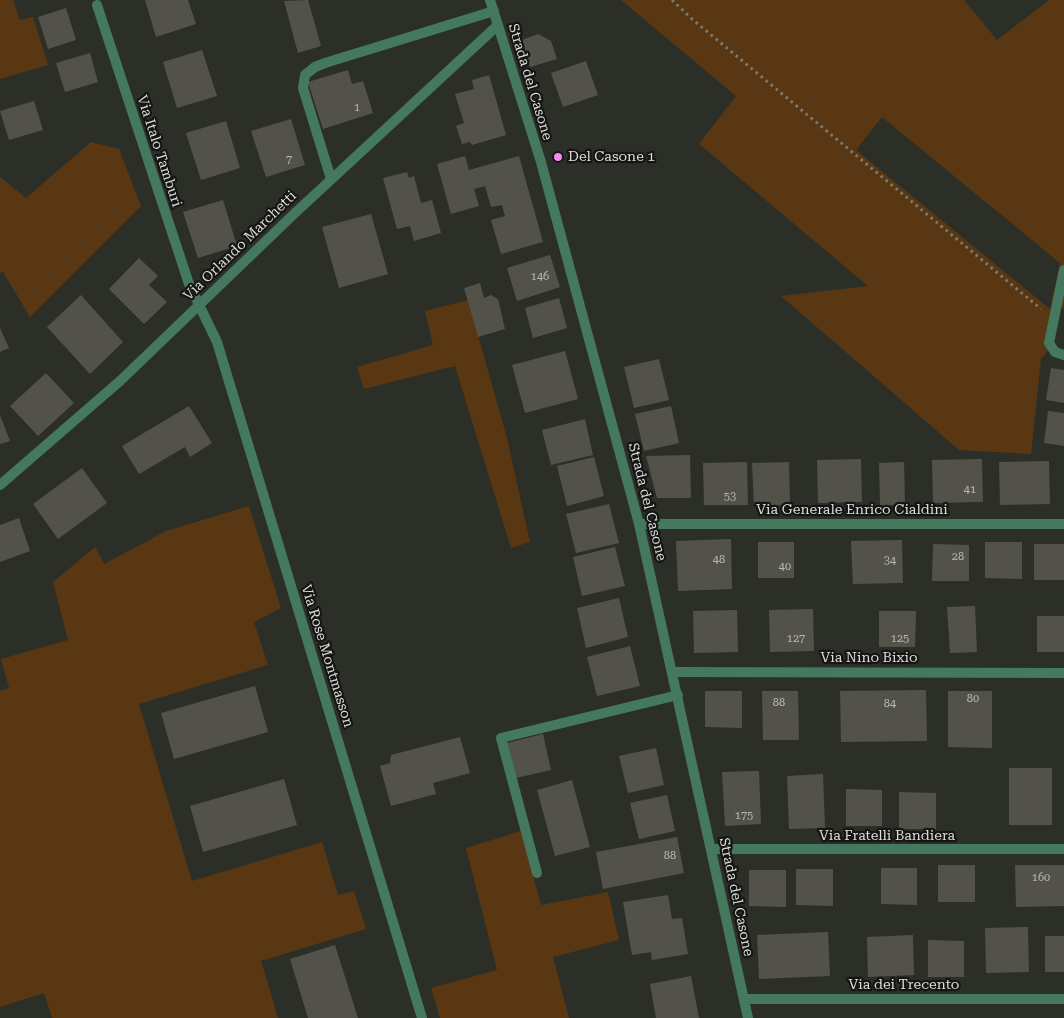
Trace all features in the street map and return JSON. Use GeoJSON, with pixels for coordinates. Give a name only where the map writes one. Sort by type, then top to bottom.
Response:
{"type":"FeatureCollection","features":[{"type":"Feature","properties":{"kind":"street","name":"Strada del Casone"},"geometry":{"type":"LineString","coordinates":[[490,0],[541,162],[639,524],[748,1018]]}},
{"type":"Feature","properties":{"kind":"street","name":"Via Italo Tamburi"},"geometry":{"type":"LineString","coordinates":[[97,5],[189,284],[199,304]]}},
{"type":"Feature","properties":{"kind":"street"},"geometry":{"type":"LineString","coordinates":[[331,179],[303,88],[304,75],[325,63],[494,11]]}},
{"type":"Feature","properties":{"kind":"street","name":"Via Orlando Marchetti"},"geometry":{"type":"LineString","coordinates":[[0,485],[120,381],[331,179],[498,25]]}},
{"type":"Feature","properties":{"kind":"street"},"geometry":{"type":"LineString","coordinates":[[1064,270],[1049,343],[1054,352],[1064,355]]}},
{"type":"Feature","properties":{"kind":"street","name":"Via Rose Montmasson"},"geometry":{"type":"LineString","coordinates":[[199,304],[217,342],[422,1018]]}},
{"type":"Feature","properties":{"kind":"street","name":"Via Generale Enrico Cialdini"},"geometry":{"type":"LineString","coordinates":[[639,524],[1064,524]]}},
{"type":"Feature","properties":{"kind":"street","name":"Via Nino Bixio"},"geometry":{"type":"LineString","coordinates":[[673,672],[1064,673]]}},
{"type":"Feature","properties":{"kind":"street"},"geometry":{"type":"LineString","coordinates":[[537,873],[501,738],[678,695]]}},
{"type":"Feature","properties":{"kind":"street","name":"Via Fratelli Bandiera"},"geometry":{"type":"LineString","coordinates":[[711,849],[1064,849]]}},
{"type":"Feature","properties":{"kind":"street","name":"Via dei Trecento"},"geometry":{"type":"LineString","coordinates":[[744,999],[1064,999]]}},
{"type":"Feature","properties":{"kind":"path"},"geometry":{"type":"LineString","coordinates":[[672,0],[699,25],[1053,319]]}},
{"type":"Feature","properties":{"kind":"shaded area"},"geometry":{"type":"Polygon","coordinates":[[[0,0],[13,0],[20,20],[33,17],[48,65],[0,79],[0,0]]]}},
{"type":"Feature","properties":{"kind":"shaded area"},"geometry":{"type":"Polygon","coordinates":[[[621,0],[964,0],[997,40],[1049,0],[1064,0],[1064,308],[1056,306],[1050,348],[1041,359],[1031,454],[959,450],[781,296],[868,286],[699,144],[736,96],[621,0]],[[882,117],[856,150],[1050,309],[1060,263],[882,117]]]}},
{"type":"Feature","properties":{"kind":"shaded area"},"geometry":{"type":"Polygon","coordinates":[[[91,142],[119,149],[141,206],[30,317],[3,272],[0,273],[0,177],[26,198],[91,142]]]}},
{"type":"Feature","properties":{"kind":"shaded area"},"geometry":{"type":"Polygon","coordinates":[[[468,300],[507,438],[530,542],[511,548],[455,366],[364,389],[357,367],[433,345],[425,311],[468,300]]]}},
{"type":"Feature","properties":{"kind":"shaded area"},"geometry":{"type":"Polygon","coordinates":[[[249,506],[281,608],[254,622],[268,665],[139,704],[192,881],[322,842],[338,895],[354,891],[366,929],[261,961],[278,1018],[52,1018],[44,993],[0,1007],[0,691],[9,688],[1,659],[68,640],[53,582],[95,547],[104,564],[166,531],[249,506]]]}},
{"type":"Feature","properties":{"kind":"shaded area"},"geometry":{"type":"Polygon","coordinates":[[[521,831],[541,905],[608,892],[619,940],[553,957],[569,1018],[440,1018],[431,988],[497,970],[466,848],[521,831]]]}},
{"type":"Feature","properties":{"kind":"building"},"geometry":{"type":"Polygon","coordinates":[[[145,0],[188,0],[196,24],[156,37],[145,0]]]}},
{"type":"Feature","properties":{"kind":"building"},"geometry":{"type":"Polygon","coordinates":[[[308,0],[321,46],[298,53],[284,1],[308,0]]]}},
{"type":"Feature","properties":{"kind":"building"},"geometry":{"type":"Polygon","coordinates":[[[66,8],[76,40],[48,49],[38,17],[66,8]]]}},
{"type":"Feature","properties":{"kind":"building"},"geometry":{"type":"Polygon","coordinates":[[[538,34],[551,41],[557,59],[530,67],[522,40],[538,34]]]}},
{"type":"Feature","properties":{"kind":"building"},"geometry":{"type":"Polygon","coordinates":[[[202,50],[217,96],[177,108],[163,62],[202,50]]]}},
{"type":"Feature","properties":{"kind":"building"},"geometry":{"type":"Polygon","coordinates":[[[90,53],[98,82],[65,92],[56,63],[90,53]]]}},
{"type":"Feature","properties":{"kind":"building"},"geometry":{"type":"Polygon","coordinates":[[[586,61],[598,95],[563,107],[551,73],[586,61]]]}},
{"type":"Feature","properties":{"kind":"building"},"geometry":{"type":"Polygon","coordinates":[[[348,70],[352,84],[363,81],[373,113],[323,129],[308,82],[348,70]]]}},
{"type":"Feature","properties":{"kind":"building"},"geometry":{"type":"Polygon","coordinates":[[[489,75],[506,135],[472,145],[470,142],[462,144],[456,126],[464,123],[455,94],[474,89],[472,80],[489,75]]]}},
{"type":"Feature","properties":{"kind":"building"},"geometry":{"type":"Polygon","coordinates":[[[34,101],[43,130],[9,140],[0,111],[34,101]]]}},
{"type":"Feature","properties":{"kind":"building"},"geometry":{"type":"Polygon","coordinates":[[[291,119],[305,165],[266,177],[251,131],[291,119]]]}},
{"type":"Feature","properties":{"kind":"building"},"geometry":{"type":"Polygon","coordinates":[[[226,121],[240,168],[201,180],[186,133],[226,121]]]}},
{"type":"Feature","properties":{"kind":"building"},"geometry":{"type":"Polygon","coordinates":[[[465,156],[469,170],[519,156],[543,242],[501,254],[491,220],[505,216],[502,205],[491,207],[485,186],[474,189],[479,206],[451,214],[437,164],[465,156]]]}},
{"type":"Feature","properties":{"kind":"building"},"geometry":{"type":"Polygon","coordinates":[[[407,172],[409,178],[414,176],[421,203],[432,200],[441,233],[414,241],[410,226],[397,229],[383,178],[407,172]]]}},
{"type":"Feature","properties":{"kind":"building"},"geometry":{"type":"Polygon","coordinates":[[[223,200],[237,246],[198,258],[183,212],[223,200]]]}},
{"type":"Feature","properties":{"kind":"building"},"geometry":{"type":"Polygon","coordinates":[[[371,214],[388,274],[339,288],[322,227],[371,214]]]}},
{"type":"Feature","properties":{"kind":"building"},"geometry":{"type":"Polygon","coordinates":[[[550,255],[560,287],[517,301],[507,268],[550,255]]]}},
{"type":"Feature","properties":{"kind":"building"},"geometry":{"type":"Polygon","coordinates":[[[139,258],[158,276],[149,285],[167,302],[144,324],[109,289],[139,258]]]}},
{"type":"Feature","properties":{"kind":"building"},"geometry":{"type":"Polygon","coordinates":[[[480,283],[484,298],[491,295],[498,299],[505,329],[478,337],[464,288],[480,283]]]}},
{"type":"Feature","properties":{"kind":"building"},"geometry":{"type":"Polygon","coordinates":[[[81,295],[123,342],[90,374],[47,327],[81,295]]]}},
{"type":"Feature","properties":{"kind":"building"},"geometry":{"type":"Polygon","coordinates":[[[559,298],[567,328],[533,338],[525,308],[559,298]]]}},
{"type":"Feature","properties":{"kind":"building"},"geometry":{"type":"Polygon","coordinates":[[[0,328],[9,348],[0,352],[0,328]]]}},
{"type":"Feature","properties":{"kind":"building"},"geometry":{"type":"Polygon","coordinates":[[[565,351],[578,399],[525,413],[512,365],[565,351]]]}},
{"type":"Feature","properties":{"kind":"building"},"geometry":{"type":"Polygon","coordinates":[[[659,359],[669,400],[634,408],[624,367],[659,359]]]}},
{"type":"Feature","properties":{"kind":"building"},"geometry":{"type":"Polygon","coordinates":[[[1051,368],[1064,370],[1064,403],[1046,400],[1051,368]]]}},
{"type":"Feature","properties":{"kind":"building"},"geometry":{"type":"Polygon","coordinates":[[[46,373],[74,403],[38,436],[10,406],[46,373]]]}},
{"type":"Feature","properties":{"kind":"building"},"geometry":{"type":"Polygon","coordinates":[[[189,406],[212,443],[190,457],[185,447],[139,474],[122,446],[189,406]]]}},
{"type":"Feature","properties":{"kind":"building"},"geometry":{"type":"Polygon","coordinates":[[[671,406],[679,443],[644,451],[635,414],[671,406]]]}},
{"type":"Feature","properties":{"kind":"building"},"geometry":{"type":"Polygon","coordinates":[[[1048,411],[1064,413],[1064,446],[1044,443],[1048,411]]]}},
{"type":"Feature","properties":{"kind":"building"},"geometry":{"type":"Polygon","coordinates":[[[0,415],[10,441],[0,444],[0,415]]]}},
{"type":"Feature","properties":{"kind":"building"},"geometry":{"type":"Polygon","coordinates":[[[585,419],[593,455],[551,465],[542,430],[585,419]]]}},
{"type":"Feature","properties":{"kind":"building"},"geometry":{"type":"Polygon","coordinates":[[[690,455],[691,498],[657,498],[646,456],[690,455]]]}},
{"type":"Feature","properties":{"kind":"building"},"geometry":{"type":"Polygon","coordinates":[[[594,457],[604,496],[567,506],[557,466],[594,457]]]}},
{"type":"Feature","properties":{"kind":"building"},"geometry":{"type":"Polygon","coordinates":[[[861,459],[862,502],[818,503],[817,460],[861,459]]]}},
{"type":"Feature","properties":{"kind":"building"},"geometry":{"type":"Polygon","coordinates":[[[982,459],[983,502],[933,503],[932,460],[982,459]]]}},
{"type":"Feature","properties":{"kind":"building"},"geometry":{"type":"Polygon","coordinates":[[[1049,461],[1050,504],[1000,505],[999,462],[1049,461]]]}},
{"type":"Feature","properties":{"kind":"building"},"geometry":{"type":"Polygon","coordinates":[[[747,462],[748,505],[704,505],[703,463],[747,462]]]}},
{"type":"Feature","properties":{"kind":"building"},"geometry":{"type":"Polygon","coordinates":[[[789,462],[790,505],[754,505],[752,463],[789,462]]]}},
{"type":"Feature","properties":{"kind":"building"},"geometry":{"type":"Polygon","coordinates":[[[904,462],[905,505],[880,505],[879,463],[904,462]]]}},
{"type":"Feature","properties":{"kind":"building"},"geometry":{"type":"Polygon","coordinates":[[[82,468],[107,503],[58,539],[33,504],[82,468]]]}},
{"type":"Feature","properties":{"kind":"building"},"geometry":{"type":"Polygon","coordinates":[[[609,504],[619,543],[576,553],[566,514],[609,504]]]}},
{"type":"Feature","properties":{"kind":"building"},"geometry":{"type":"Polygon","coordinates":[[[19,518],[30,551],[0,562],[0,525],[19,518]]]}},
{"type":"Feature","properties":{"kind":"building"},"geometry":{"type":"Polygon","coordinates":[[[731,539],[732,589],[678,591],[676,541],[731,539]]]}},
{"type":"Feature","properties":{"kind":"building"},"geometry":{"type":"Polygon","coordinates":[[[902,540],[903,583],[853,584],[851,541],[902,540]]]}},
{"type":"Feature","properties":{"kind":"building"},"geometry":{"type":"Polygon","coordinates":[[[758,542],[794,542],[794,578],[758,578],[758,542]]]}},
{"type":"Feature","properties":{"kind":"building"},"geometry":{"type":"Polygon","coordinates":[[[985,542],[1022,542],[1022,579],[985,578],[985,542]]]}},
{"type":"Feature","properties":{"kind":"building"},"geometry":{"type":"Polygon","coordinates":[[[933,544],[969,545],[969,581],[932,581],[933,544]]]}},
{"type":"Feature","properties":{"kind":"building"},"geometry":{"type":"Polygon","coordinates":[[[1034,544],[1064,544],[1064,580],[1034,580],[1034,544]]]}},
{"type":"Feature","properties":{"kind":"building"},"geometry":{"type":"Polygon","coordinates":[[[615,547],[625,586],[582,596],[573,557],[615,547]]]}},
{"type":"Feature","properties":{"kind":"building"},"geometry":{"type":"Polygon","coordinates":[[[619,598],[628,637],[586,648],[577,608],[619,598]]]}},
{"type":"Feature","properties":{"kind":"building"},"geometry":{"type":"Polygon","coordinates":[[[975,606],[977,652],[950,653],[947,607],[975,606]]]}},
{"type":"Feature","properties":{"kind":"building"},"geometry":{"type":"Polygon","coordinates":[[[813,609],[814,651],[770,652],[769,610],[813,609]]]}},
{"type":"Feature","properties":{"kind":"building"},"geometry":{"type":"Polygon","coordinates":[[[737,610],[738,652],[694,653],[693,611],[737,610]]]}},
{"type":"Feature","properties":{"kind":"building"},"geometry":{"type":"Polygon","coordinates":[[[879,611],[916,611],[915,647],[879,647],[879,611]]]}},
{"type":"Feature","properties":{"kind":"building"},"geometry":{"type":"Polygon","coordinates":[[[1037,616],[1064,616],[1064,652],[1037,652],[1037,616]]]}},
{"type":"Feature","properties":{"kind":"building"},"geometry":{"type":"Polygon","coordinates":[[[630,646],[640,686],[597,696],[587,657],[630,646]]]}},
{"type":"Feature","properties":{"kind":"building"},"geometry":{"type":"Polygon","coordinates":[[[255,686],[268,732],[174,759],[161,713],[255,686]]]}},
{"type":"Feature","properties":{"kind":"building"},"geometry":{"type":"Polygon","coordinates":[[[926,690],[927,741],[841,742],[840,691],[926,690]]]}},
{"type":"Feature","properties":{"kind":"building"},"geometry":{"type":"Polygon","coordinates":[[[705,691],[742,691],[742,728],[705,727],[705,691]]]}},
{"type":"Feature","properties":{"kind":"building"},"geometry":{"type":"Polygon","coordinates":[[[762,691],[798,691],[799,740],[763,740],[762,691]]]}},
{"type":"Feature","properties":{"kind":"building"},"geometry":{"type":"Polygon","coordinates":[[[948,691],[992,691],[992,748],[948,747],[948,691]]]}},
{"type":"Feature","properties":{"kind":"building"},"geometry":{"type":"Polygon","coordinates":[[[543,734],[551,770],[516,778],[507,743],[543,734]]]}},
{"type":"Feature","properties":{"kind":"building"},"geometry":{"type":"Polygon","coordinates":[[[460,737],[470,773],[433,783],[436,794],[391,806],[380,766],[390,763],[391,755],[460,737]]]}},
{"type":"Feature","properties":{"kind":"building"},"geometry":{"type":"Polygon","coordinates":[[[656,748],[664,785],[628,793],[619,756],[656,748]]]}},
{"type":"Feature","properties":{"kind":"building"},"geometry":{"type":"Polygon","coordinates":[[[1009,768],[1052,768],[1052,825],[1009,825],[1009,768]]]}},
{"type":"Feature","properties":{"kind":"building"},"geometry":{"type":"Polygon","coordinates":[[[759,771],[761,824],[725,826],[722,772],[759,771]]]}},
{"type":"Feature","properties":{"kind":"building"},"geometry":{"type":"Polygon","coordinates":[[[823,774],[825,828],[789,829],[787,776],[823,774]]]}},
{"type":"Feature","properties":{"kind":"building"},"geometry":{"type":"Polygon","coordinates":[[[284,779],[297,825],[203,852],[190,806],[284,779]]]}},
{"type":"Feature","properties":{"kind":"building"},"geometry":{"type":"Polygon","coordinates":[[[572,780],[590,847],[555,856],[537,790],[572,780]]]}},
{"type":"Feature","properties":{"kind":"building"},"geometry":{"type":"Polygon","coordinates":[[[846,789],[882,790],[882,826],[846,826],[846,789]]]}},
{"type":"Feature","properties":{"kind":"building"},"geometry":{"type":"Polygon","coordinates":[[[899,792],[936,793],[936,829],[899,829],[899,792]]]}},
{"type":"Feature","properties":{"kind":"building"},"geometry":{"type":"Polygon","coordinates":[[[667,795],[675,831],[639,839],[630,803],[667,795]]]}},
{"type":"Feature","properties":{"kind":"building"},"geometry":{"type":"Polygon","coordinates":[[[677,837],[684,873],[603,889],[596,852],[677,837]]]}},
{"type":"Feature","properties":{"kind":"building"},"geometry":{"type":"Polygon","coordinates":[[[938,865],[975,865],[975,902],[938,902],[938,865]]]}},
{"type":"Feature","properties":{"kind":"building"},"geometry":{"type":"Polygon","coordinates":[[[1015,865],[1064,865],[1064,906],[1016,907],[1015,865]]]}},
{"type":"Feature","properties":{"kind":"building"},"geometry":{"type":"Polygon","coordinates":[[[881,868],[917,868],[917,905],[881,904],[881,868]]]}},
{"type":"Feature","properties":{"kind":"building"},"geometry":{"type":"Polygon","coordinates":[[[796,869],[833,869],[833,906],[796,905],[796,869]]]}},
{"type":"Feature","properties":{"kind":"building"},"geometry":{"type":"Polygon","coordinates":[[[749,870],[786,870],[786,907],[749,906],[749,870]]]}},
{"type":"Feature","properties":{"kind":"building"},"geometry":{"type":"Polygon","coordinates":[[[668,895],[672,919],[682,918],[688,954],[652,960],[651,952],[632,955],[623,902],[668,895]]]}},
{"type":"Feature","properties":{"kind":"building"},"geometry":{"type":"Polygon","coordinates":[[[1028,927],[1029,972],[986,973],[985,928],[1028,927]]]}},
{"type":"Feature","properties":{"kind":"building"},"geometry":{"type":"Polygon","coordinates":[[[828,932],[830,976],[759,979],[757,935],[828,932]]]}},
{"type":"Feature","properties":{"kind":"building"},"geometry":{"type":"Polygon","coordinates":[[[913,935],[914,975],[868,977],[867,937],[913,935]]]}},
{"type":"Feature","properties":{"kind":"building"},"geometry":{"type":"Polygon","coordinates":[[[1045,936],[1064,936],[1064,972],[1045,972],[1045,936]]]}},
{"type":"Feature","properties":{"kind":"building"},"geometry":{"type":"Polygon","coordinates":[[[928,940],[964,941],[964,977],[928,977],[928,940]]]}},
{"type":"Feature","properties":{"kind":"building"},"geometry":{"type":"Polygon","coordinates":[[[335,945],[358,1018],[308,1018],[290,959],[335,945]]]}},
{"type":"Feature","properties":{"kind":"building"},"geometry":{"type":"Polygon","coordinates":[[[691,976],[699,1018],[656,1018],[650,984],[691,976]]]}},
{"type":"Feature","properties":{"kind":"place","name":"Del Casone 1"},"geometry":{"type":"Point","coordinates":[558,157]}}]}
